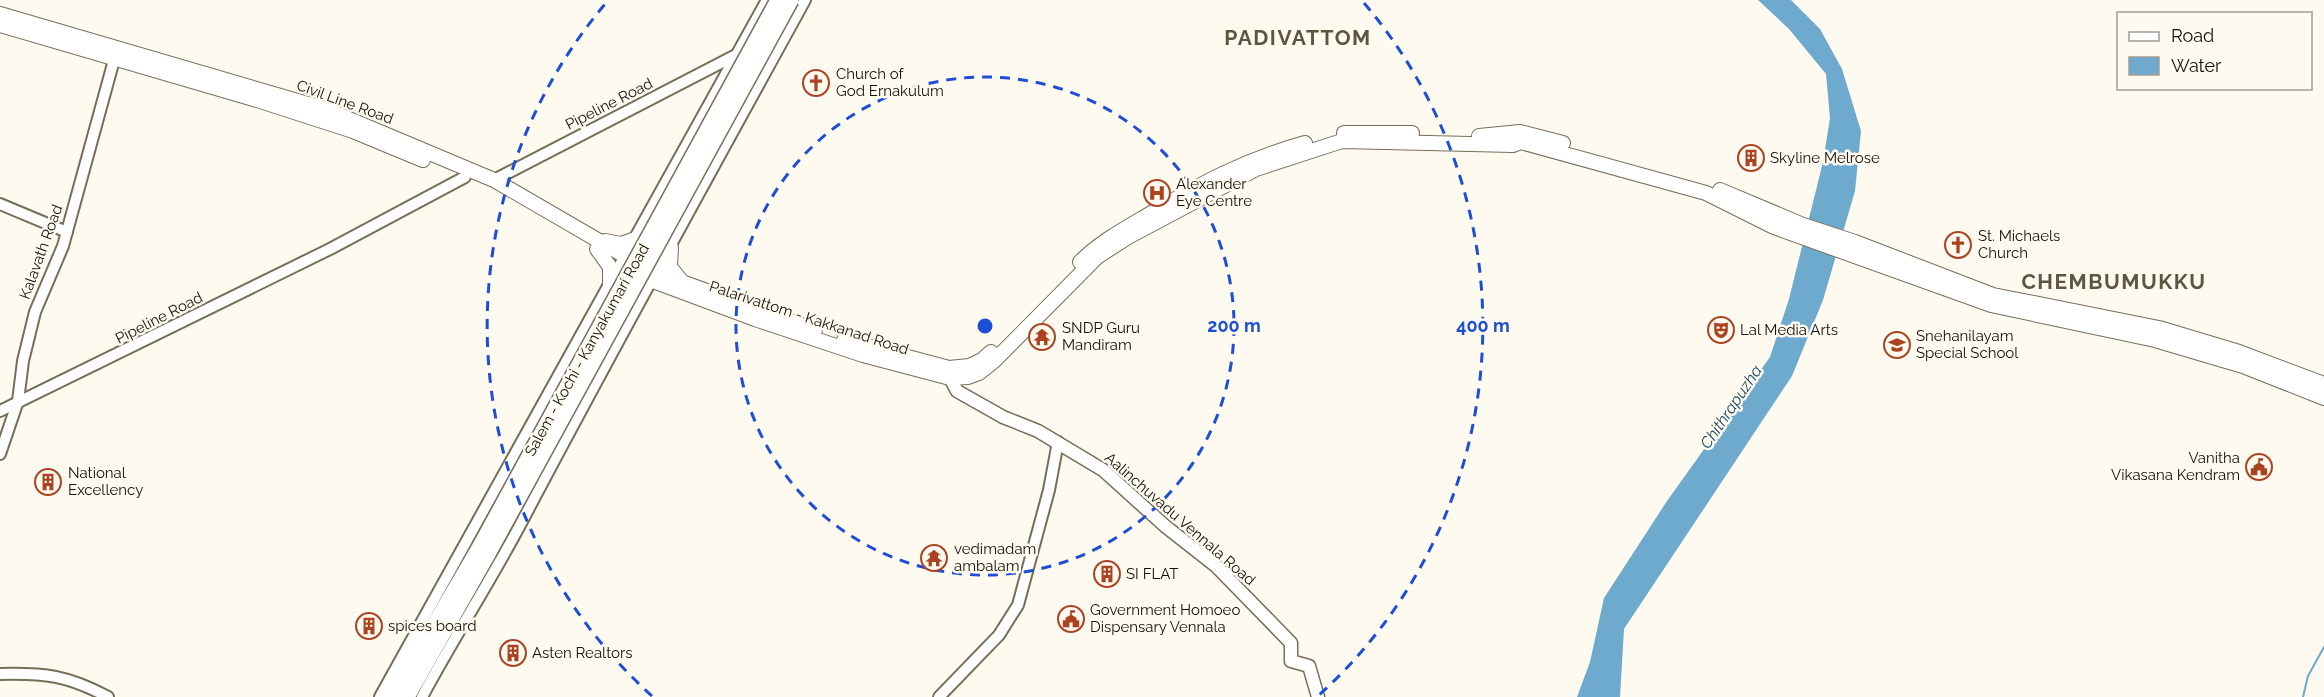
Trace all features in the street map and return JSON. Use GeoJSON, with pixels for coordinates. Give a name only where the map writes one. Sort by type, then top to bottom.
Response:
{"type":"FeatureCollection","features":[{"type":"Feature","properties":{"kind":"highway","name":"Salem - Kochi - Kanyakumari Road"},"geometry":{"type":"LineString","coordinates":[[401,694],[478,548],[778,0]]}},
{"type":"Feature","properties":{"kind":"highway","name":"Salem - Kochi - Kanyakumari Road"},"geometry":{"type":"LineString","coordinates":[[401,694],[791,0]]}},
{"type":"Feature","properties":{"kind":"main road","name":"Civil Line Road"},"geometry":{"type":"LineString","coordinates":[[0,14],[114,60],[167,72],[313,118],[465,177],[624,260]]}},
{"type":"Feature","properties":{"kind":"main road","name":"Civil Line Road"},"geometry":{"type":"LineString","coordinates":[[0,25],[42,32],[325,109],[494,180],[596,244]]}},
{"type":"Feature","properties":{"kind":"main road","name":"Palarivattom - Kakkanad Road"},"geometry":{"type":"LineString","coordinates":[[684,284],[844,344],[863,355],[950,378],[968,377],[984,369],[1097,257],[1165,211],[1205,180],[1250,159],[1335,134],[1366,131],[1474,136],[1520,132],[1545,137],[1714,187],[1801,231],[1993,295],[2158,328],[2253,364]]}},
{"type":"Feature","properties":{"kind":"main road","name":"Palarivattom - Kakkanad Road"},"geometry":{"type":"LineString","coordinates":[[655,277],[844,344],[949,368],[969,366],[982,360],[1096,246],[1165,211]]}},
{"type":"Feature","properties":{"kind":"main road"},"geometry":{"type":"LineString","coordinates":[[596,244],[621,244],[635,239]]}},
{"type":"Feature","properties":{"kind":"main road"},"geometry":{"type":"LineString","coordinates":[[596,244],[610,267],[610,284]]}},
{"type":"Feature","properties":{"kind":"main road"},"geometry":{"type":"LineString","coordinates":[[671,247],[670,267],[684,284]]}},
{"type":"Feature","properties":{"kind":"main road"},"geometry":{"type":"LineString","coordinates":[[655,277],[684,284]]}},
{"type":"Feature","properties":{"kind":"main road"},"geometry":{"type":"LineString","coordinates":[[2253,364],[2324,384]]}},
{"type":"Feature","properties":{"kind":"main road"},"geometry":{"type":"LineString","coordinates":[[2253,364],[2324,398]]}},
{"type":"Feature","properties":{"kind":"main road","name":"Aalinchuvadu Vennala Road"},"geometry":{"type":"LineString","coordinates":[[950,378],[957,392],[1003,417],[1038,431],[1103,470],[1165,526],[1216,566],[1291,643],[1291,661],[1310,666],[1318,697]]}},
{"type":"Feature","properties":{"kind":"street","name":"Salem - Kochi - Kanyakumari Road"},"geometry":{"type":"LineString","coordinates":[[401,694],[541,408],[767,0]]}},
{"type":"Feature","properties":{"kind":"street","name":"Salem - Kochi - Kanyakumari Road"},"geometry":{"type":"LineString","coordinates":[[401,694],[574,427],[716,165],[746,105],[805,0]]}},
{"type":"Feature","properties":{"kind":"street","name":"Pipeline Road"},"geometry":{"type":"LineString","coordinates":[[494,180],[737,54]]}},
{"type":"Feature","properties":{"kind":"street","name":"Kalavath Road"},"geometry":{"type":"LineString","coordinates":[[0,454],[18,401],[23,361],[35,312],[67,232],[114,60]]}},
{"type":"Feature","properties":{"kind":"street"},"geometry":{"type":"LineString","coordinates":[[693,134],[715,151],[724,149]]}},
{"type":"Feature","properties":{"kind":"street"},"geometry":{"type":"LineString","coordinates":[[685,149],[700,154],[716,165]]}},
{"type":"Feature","properties":{"kind":"street","name":"Pipeline Road"},"geometry":{"type":"LineString","coordinates":[[0,411],[115,357],[330,249],[465,177]]}},
{"type":"Feature","properties":{"kind":"street"},"geometry":{"type":"LineString","coordinates":[[0,204],[67,232]]}},
{"type":"Feature","properties":{"kind":"street"},"geometry":{"type":"LineString","coordinates":[[559,375],[565,385],[580,393],[591,393]]}},
{"type":"Feature","properties":{"kind":"street"},"geometry":{"type":"LineString","coordinates":[[541,408],[551,409],[567,418],[574,427]]}},
{"type":"Feature","properties":{"kind":"street"},"geometry":{"type":"LineString","coordinates":[[939,697],[999,636],[1018,605],[1049,490],[1058,442]]}},
{"type":"Feature","properties":{"kind":"street"},"geometry":{"type":"LineString","coordinates":[[0,674],[49,674],[90,688],[108,697]]}},
{"type":"Feature","properties":{"kind":"water"},"geometry":{"type":"Polygon","coordinates":[[[1758,0],[1791,0],[1820,29],[1842,69],[1861,131],[1855,191],[1823,300],[1792,376],[1624,629],[1620,697],[1577,697],[1590,662],[1604,598],[1667,501],[1770,357],[1789,299],[1823,162],[1830,118],[1826,74],[1789,29],[1758,0]]]}},
{"type":"Feature","properties":{"kind":"waterway"},"geometry":{"type":"LineString","coordinates":[[2303,697],[2308,676],[2324,647]]}},
{"type":"Feature","properties":{"kind":"place","name":"Church of God Ernakulum"},"geometry":{"type":"Point","coordinates":[816,83]}},
{"type":"Feature","properties":{"kind":"place","name":"Skyline Melrose"},"geometry":{"type":"Point","coordinates":[1751,158]}},
{"type":"Feature","properties":{"kind":"place","name":"Alexander Eye Centre"},"geometry":{"type":"Point","coordinates":[1157,193]}},
{"type":"Feature","properties":{"kind":"place","name":"St. Michaels Church"},"geometry":{"type":"Point","coordinates":[1958,245]}},
{"type":"Feature","properties":{"kind":"place","name":"Lal Media Arts"},"geometry":{"type":"Point","coordinates":[1721,330]}},
{"type":"Feature","properties":{"kind":"place","name":"SNDP Guru Mandiram"},"geometry":{"type":"Point","coordinates":[1042,337]}},
{"type":"Feature","properties":{"kind":"place","name":"Snehanilayam Special School"},"geometry":{"type":"Point","coordinates":[1897,345]}},
{"type":"Feature","properties":{"kind":"place","name":"Vanitha Vikasana Kendram"},"geometry":{"type":"Point","coordinates":[2259,467]}},
{"type":"Feature","properties":{"kind":"place","name":"National Excellency"},"geometry":{"type":"Point","coordinates":[48,482]}},
{"type":"Feature","properties":{"kind":"place","name":"vedimadam ambalam"},"geometry":{"type":"Point","coordinates":[934,558]}},
{"type":"Feature","properties":{"kind":"place","name":"SI FLAT"},"geometry":{"type":"Point","coordinates":[1107,574]}},
{"type":"Feature","properties":{"kind":"place","name":"Government Homoeo Dispensary Vennala"},"geometry":{"type":"Point","coordinates":[1071,619]}},
{"type":"Feature","properties":{"kind":"place","name":"spices board"},"geometry":{"type":"Point","coordinates":[369,626]}},
{"type":"Feature","properties":{"kind":"place","name":"Asten Realtors"},"geometry":{"type":"Point","coordinates":[513,653]}},
{"type":"Feature","properties":{"kind":"district","name":"PADIVATTOM"},"geometry":{"type":"Point","coordinates":[1298,37]}},
{"type":"Feature","properties":{"kind":"district","name":"CHEMBUMUKKU"},"geometry":{"type":"Point","coordinates":[2114,281]}},
{"type":"Feature","properties":{"kind":"water label","name":"Chithrapuzha"},"geometry":{"type":"Point","coordinates":[1731,407]}}]}
